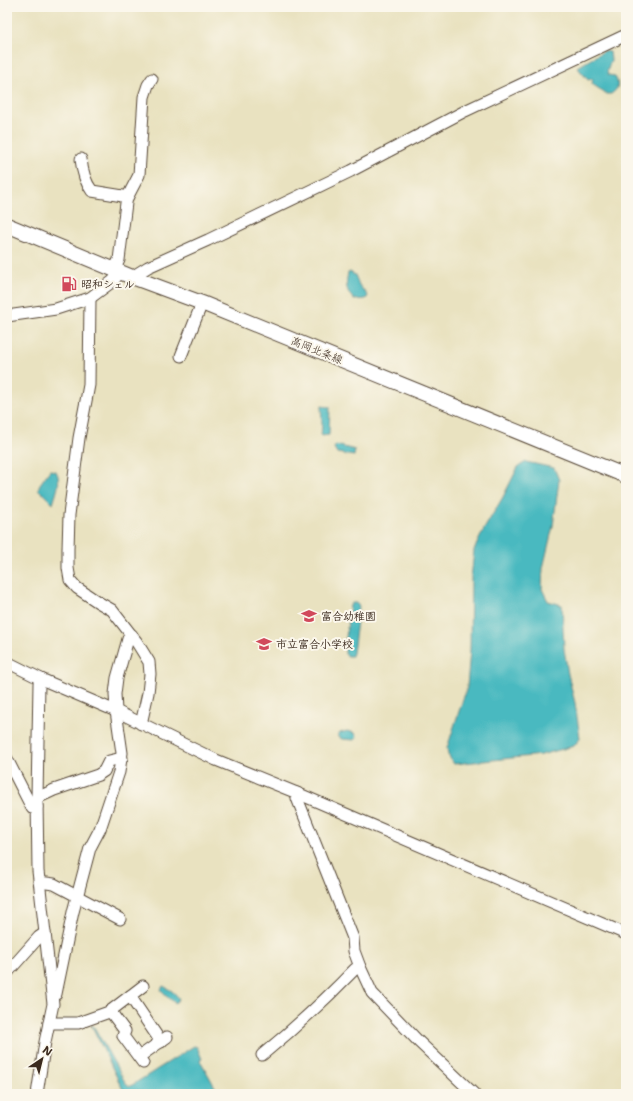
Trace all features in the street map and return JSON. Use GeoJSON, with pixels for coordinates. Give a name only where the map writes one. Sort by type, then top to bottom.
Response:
{"type":"FeatureCollection","features":[{"type":"Feature","properties":{"kind":"main road","name":"高岡北条線"},"geometry":{"type":"LineString","coordinates":[[7,225],[122,273],[202,303],[626,476]]}},
{"type":"Feature","properties":{"kind":"street"},"geometry":{"type":"LineString","coordinates":[[7,316],[56,309],[90,298],[122,273],[148,267],[208,240],[351,171],[465,111],[626,34]]}},
{"type":"Feature","properties":{"kind":"street"},"geometry":{"type":"LineString","coordinates":[[122,273],[119,260],[127,198],[139,175],[144,97],[152,78]]}},
{"type":"Feature","properties":{"kind":"street"},"geometry":{"type":"LineString","coordinates":[[82,158],[82,166],[88,186],[92,190],[127,198]]}},
{"type":"Feature","properties":{"kind":"street"},"geometry":{"type":"LineString","coordinates":[[90,298],[89,385],[79,438],[69,515],[68,568],[70,580],[77,588],[112,610],[132,635],[149,662],[150,674],[148,693],[141,724]]}},
{"type":"Feature","properties":{"kind":"street"},"geometry":{"type":"LineString","coordinates":[[181,356],[202,303]]}},
{"type":"Feature","properties":{"kind":"street"},"geometry":{"type":"LineString","coordinates":[[52,995],[56,994],[73,912],[90,848],[100,829],[119,772],[122,758],[115,694],[117,678],[128,639],[132,635]]}},
{"type":"Feature","properties":{"kind":"street"},"geometry":{"type":"LineString","coordinates":[[7,662],[216,760],[297,793],[626,934]]}},
{"type":"Feature","properties":{"kind":"street"},"geometry":{"type":"LineString","coordinates":[[37,1094],[53,1004],[38,871],[37,802],[39,683],[41,679]]}},
{"type":"Feature","properties":{"kind":"street"},"geometry":{"type":"LineString","coordinates":[[7,759],[32,808],[37,802],[54,790],[98,775],[104,771],[109,761],[122,758]]}},
{"type":"Feature","properties":{"kind":"street"},"geometry":{"type":"LineString","coordinates":[[297,793],[297,798],[353,938],[354,951],[362,974],[372,993],[419,1042],[474,1094]]}},
{"type":"Feature","properties":{"kind":"street"},"geometry":{"type":"LineString","coordinates":[[39,882],[54,884],[120,919]]}},
{"type":"Feature","properties":{"kind":"street"},"geometry":{"type":"LineString","coordinates":[[7,973],[39,937],[45,933]]}},
{"type":"Feature","properties":{"kind":"street"},"geometry":{"type":"LineString","coordinates":[[262,1055],[329,996],[355,969],[360,967]]}},
{"type":"Feature","properties":{"kind":"street"},"geometry":{"type":"LineString","coordinates":[[49,1023],[78,1023],[110,1011],[143,986]]}},
{"type":"Feature","properties":{"kind":"street"},"geometry":{"type":"LineString","coordinates":[[110,1011],[125,1031],[124,1036],[141,1060],[164,1040],[130,996]]}},
{"type":"Feature","properties":{"kind":"water"},"geometry":{"type":"Polygon","coordinates":[[[604,51],[610,52],[611,60],[607,72],[608,75],[615,76],[618,85],[616,90],[611,94],[607,94],[592,84],[593,79],[588,80],[578,68],[604,51]]]}},
{"type":"Feature","properties":{"kind":"water"},"geometry":{"type":"Polygon","coordinates":[[[350,272],[355,275],[359,285],[368,296],[366,299],[354,300],[349,293],[347,281],[348,273],[350,272]]]}},
{"type":"Feature","properties":{"kind":"water"},"geometry":{"type":"Polygon","coordinates":[[[321,406],[330,407],[329,435],[321,436],[321,406]]]}},
{"type":"Feature","properties":{"kind":"water"},"geometry":{"type":"Polygon","coordinates":[[[336,445],[355,450],[354,456],[337,453],[334,448],[336,445]]]}},
{"type":"Feature","properties":{"kind":"water"},"geometry":{"type":"Polygon","coordinates":[[[526,462],[554,468],[559,480],[553,526],[543,568],[542,589],[548,601],[562,605],[564,649],[575,703],[580,738],[574,746],[541,755],[454,764],[448,755],[447,748],[467,687],[470,650],[471,579],[474,550],[518,467],[526,462]]]}},
{"type":"Feature","properties":{"kind":"water"},"geometry":{"type":"Polygon","coordinates":[[[50,470],[56,471],[58,475],[58,487],[53,504],[38,489],[50,470]]]}},
{"type":"Feature","properties":{"kind":"water"},"geometry":{"type":"Polygon","coordinates":[[[352,603],[356,603],[359,606],[353,653],[352,656],[348,656],[345,654],[345,645],[350,605],[352,603]]]}},
{"type":"Feature","properties":{"kind":"water"},"geometry":{"type":"Polygon","coordinates":[[[347,731],[355,733],[357,737],[355,740],[342,739],[337,736],[340,733],[347,731]]]}},
{"type":"Feature","properties":{"kind":"water"},"geometry":{"type":"Polygon","coordinates":[[[163,986],[172,991],[178,997],[179,999],[175,1003],[161,990],[163,986]]]}},
{"type":"Feature","properties":{"kind":"water"},"geometry":{"type":"Polygon","coordinates":[[[91,1024],[129,1087],[194,1046],[197,1047],[202,1059],[200,1060],[215,1087],[221,1094],[125,1094],[91,1024]]]}},
{"type":"Feature","properties":{"kind":"place","name":"昭和シェル"},"geometry":{"type":"Point","coordinates":[69,284]}},
{"type":"Feature","properties":{"kind":"place","name":"富合幼稚園"},"geometry":{"type":"Point","coordinates":[309,616]}},
{"type":"Feature","properties":{"kind":"place","name":"市立富合小学校"},"geometry":{"type":"Point","coordinates":[264,644]}}]}
